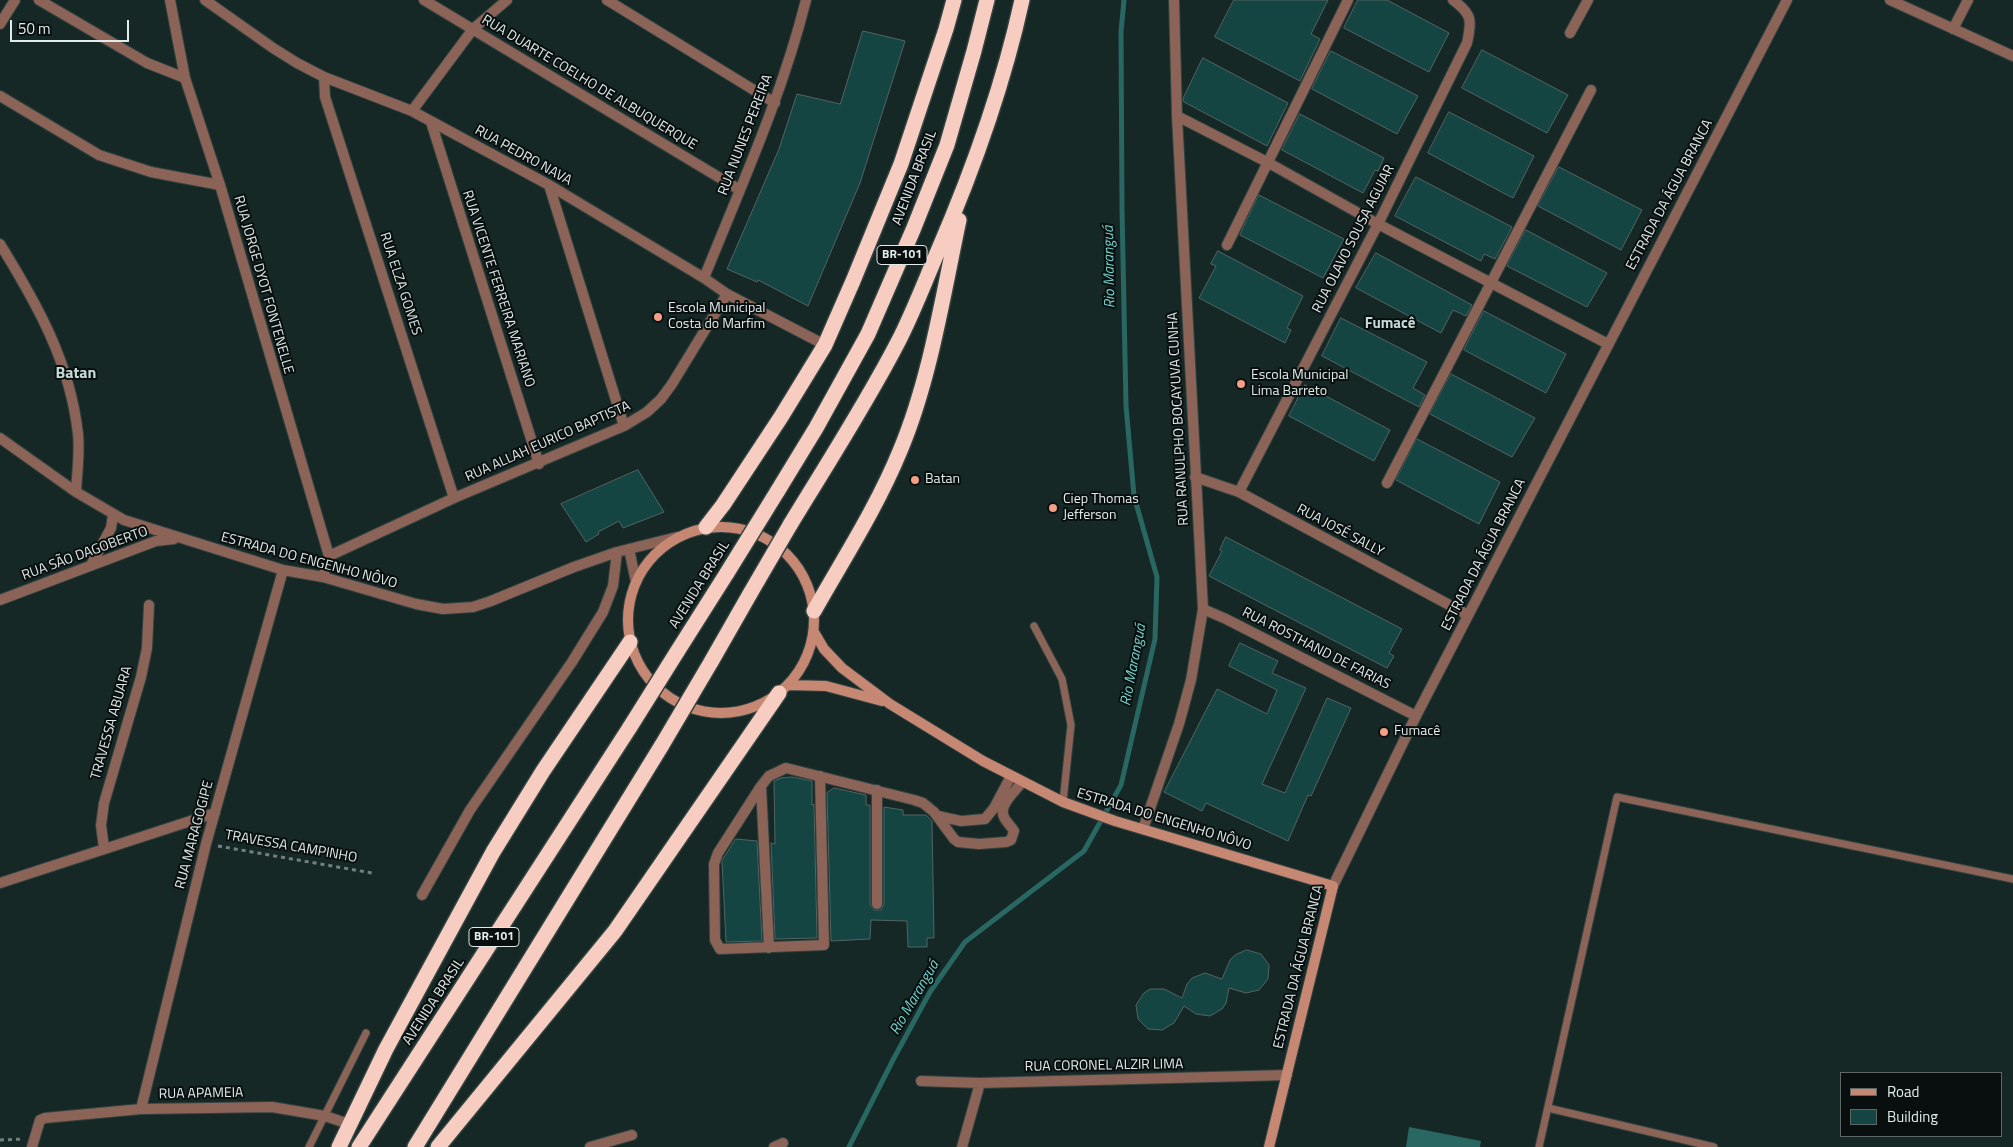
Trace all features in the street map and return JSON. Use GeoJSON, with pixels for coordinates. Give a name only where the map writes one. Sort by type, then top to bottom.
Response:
{"type":"FeatureCollection","features":[{"type":"Feature","properties":{"kind":"highway"},"geometry":{"type":"LineString","coordinates":[[706,527],[782,417],[824,345],[853,281],[901,164],[954,0]]}},
{"type":"Feature","properties":{"kind":"highway","name":"AVENIDA BRASIL"},"geometry":{"type":"LineString","coordinates":[[359,1147],[630,727],[816,428],[868,334],[906,247],[947,145],[974,51],[986,0]]}},
{"type":"Feature","properties":{"kind":"highway","name":"BR-101"},"geometry":{"type":"LineString","coordinates":[[415,1147],[662,745],[790,524],[900,340],[966,186],[991,115],[1016,32],[1022,0]]}},
{"type":"Feature","properties":{"kind":"highway"},"geometry":{"type":"LineString","coordinates":[[814,610],[860,534],[883,490],[915,411],[934,337],[966,186]]}},
{"type":"Feature","properties":{"kind":"highway"},"geometry":{"type":"LineString","coordinates":[[339,1147],[444,939],[493,852],[543,771],[630,642]]}},
{"type":"Feature","properties":{"kind":"highway"},"geometry":{"type":"LineString","coordinates":[[438,1147],[615,931],[783,689]]}},
{"type":"Feature","properties":{"kind":"main road"},"geometry":{"type":"LineString","coordinates":[[706,527],[736,527],[765,536],[790,555],[806,581],[814,610],[814,632],[800,669],[783,689],[758,706],[736,712],[713,713],[690,708],[670,698],[652,683],[638,664],[630,642],[628,611],[636,582],[652,556],[677,537],[706,527]]}},
{"type":"Feature","properties":{"kind":"main road","name":"ESTRADA DO ENGENHO NÔVO"},"geometry":{"type":"LineString","coordinates":[[814,632],[824,649],[842,668],[890,704],[1022,782],[1063,802],[1116,821],[1333,886]]}},
{"type":"Feature","properties":{"kind":"main road","name":"ESTRADA DO ENGENHO NÔVO"},"geometry":{"type":"LineString","coordinates":[[783,689],[826,686],[890,704]]}},
{"type":"Feature","properties":{"kind":"main road","name":"ESTRADA DA ÁGUA BRANCA"},"geometry":{"type":"LineString","coordinates":[[1269,1147],[1333,886]]}},
{"type":"Feature","properties":{"kind":"street"},"geometry":{"type":"LineString","coordinates":[[0,24],[15,0]]}},
{"type":"Feature","properties":{"kind":"street"},"geometry":{"type":"LineString","coordinates":[[39,0],[147,62],[185,78]]}},
{"type":"Feature","properties":{"kind":"street","name":"RUA JORGE DYOT FONTENELLE"},"geometry":{"type":"LineString","coordinates":[[170,0],[185,78],[220,185],[329,556]]}},
{"type":"Feature","properties":{"kind":"street","name":"RUA PEDRO NAVA"},"geometry":{"type":"LineString","coordinates":[[205,0],[273,48],[324,77],[412,111],[549,185],[704,278],[727,294],[824,345]]}},
{"type":"Feature","properties":{"kind":"street","name":"RUA DUARTE COELHO DE ALBUQUERQUE"},"geometry":{"type":"LineString","coordinates":[[424,0],[740,190]]}},
{"type":"Feature","properties":{"kind":"street"},"geometry":{"type":"LineString","coordinates":[[412,111],[473,29],[507,0]]}},
{"type":"Feature","properties":{"kind":"street"},"geometry":{"type":"LineString","coordinates":[[607,0],[775,102]]}},
{"type":"Feature","properties":{"kind":"street","name":"RUA NUNES PEREIRA"},"geometry":{"type":"LineString","coordinates":[[704,278],[775,102],[796,40],[806,0]]}},
{"type":"Feature","properties":{"kind":"street","name":"RUA RANULPHO BOCAYUVA CUNHA"},"geometry":{"type":"LineString","coordinates":[[1143,829],[1179,724],[1191,680],[1203,609],[1177,116],[1174,0]]}},
{"type":"Feature","properties":{"kind":"street"},"geometry":{"type":"LineString","coordinates":[[1227,245],[1348,0]]}},
{"type":"Feature","properties":{"kind":"street","name":"RUA OLAVO SOUSA AGUIAR"},"geometry":{"type":"LineString","coordinates":[[1238,492],[1378,224],[1468,43],[1471,20],[1465,9],[1453,0]]}},
{"type":"Feature","properties":{"kind":"street"},"geometry":{"type":"LineString","coordinates":[[1570,33],[1588,0]]}},
{"type":"Feature","properties":{"kind":"street","name":"ESTRADA DA ÁGUA BRANCA"},"geometry":{"type":"LineString","coordinates":[[1333,886],[1416,716],[1787,0]]}},
{"type":"Feature","properties":{"kind":"street"},"geometry":{"type":"LineString","coordinates":[[1890,0],[2013,56]]}},
{"type":"Feature","properties":{"kind":"street"},"geometry":{"type":"LineString","coordinates":[[1953,29],[1968,0]]}},
{"type":"Feature","properties":{"kind":"street","name":"RUA ELZA GOMES"},"geometry":{"type":"LineString","coordinates":[[324,77],[326,97],[454,498]]}},
{"type":"Feature","properties":{"kind":"street"},"geometry":{"type":"LineString","coordinates":[[1387,483],[1591,90]]}},
{"type":"Feature","properties":{"kind":"street"},"geometry":{"type":"LineString","coordinates":[[0,96],[99,155],[151,172],[220,185]]}},
{"type":"Feature","properties":{"kind":"street"},"geometry":{"type":"LineString","coordinates":[[1177,116],[1608,344]]}},
{"type":"Feature","properties":{"kind":"street","name":"RUA VICENTE FERREIRA MARIANO"},"geometry":{"type":"LineString","coordinates":[[431,122],[539,464]]}},
{"type":"Feature","properties":{"kind":"street"},"geometry":{"type":"LineString","coordinates":[[549,185],[624,426]]}},
{"type":"Feature","properties":{"kind":"street"},"geometry":{"type":"LineString","coordinates":[[0,244],[22,280],[53,340],[66,371],[78,435],[76,492]]}},
{"type":"Feature","properties":{"kind":"street","name":"RUA ALLAH EURICO BAPTISTA"},"geometry":{"type":"LineString","coordinates":[[329,556],[454,498],[539,464],[624,426],[647,412],[661,399],[672,384],[727,294]]}},
{"type":"Feature","properties":{"kind":"street","name":"ESTRADA DO ENGENHO NÔVO"},"geometry":{"type":"LineString","coordinates":[[0,438],[76,492],[113,515],[157,532],[283,570],[323,577],[416,604],[443,609],[473,607],[574,566],[617,552],[677,537]]}},
{"type":"Feature","properties":{"kind":"street","name":"RUA JOSÉ SALLY"},"geometry":{"type":"LineString","coordinates":[[1195,476],[1238,492],[1468,615]]}},
{"type":"Feature","properties":{"kind":"street"},"geometry":{"type":"LineString","coordinates":[[91,565],[111,528],[113,515]]}},
{"type":"Feature","properties":{"kind":"street","name":"RUA SÃO DAGOBERTO"},"geometry":{"type":"LineString","coordinates":[[0,600],[156,541],[180,538]]}},
{"type":"Feature","properties":{"kind":"street"},"geometry":{"type":"LineString","coordinates":[[629,549],[636,582]]}},
{"type":"Feature","properties":{"kind":"street"},"geometry":{"type":"LineString","coordinates":[[422,895],[470,810],[572,662],[603,612],[614,586],[617,552]]}},
{"type":"Feature","properties":{"kind":"street"},"geometry":{"type":"LineString","coordinates":[[323,577],[329,556]]}},
{"type":"Feature","properties":{"kind":"street","name":"RUA MARAGOGIPE"},"geometry":{"type":"LineString","coordinates":[[141,1109],[206,844],[283,570]]}},
{"type":"Feature","properties":{"kind":"street","name":"TRAVESSA ABUARA"},"geometry":{"type":"LineString","coordinates":[[104,848],[101,826],[104,803],[141,677],[147,648],[149,605]]}},
{"type":"Feature","properties":{"kind":"street","name":"RUA ROSTHAND DE FARIAS"},"geometry":{"type":"LineString","coordinates":[[1203,609],[1416,716]]}},
{"type":"Feature","properties":{"kind":"street"},"geometry":{"type":"LineString","coordinates":[[820,776],[824,945],[720,949],[715,940],[714,864],[718,853],[769,776],[786,768],[820,776],[877,790],[923,803],[938,816],[950,835],[958,842],[979,844],[1011,840],[1014,831],[1005,820],[1003,812],[1007,800],[1022,782]]}},
{"type":"Feature","properties":{"kind":"street"},"geometry":{"type":"LineString","coordinates":[[938,816],[961,822],[984,819],[990,814],[1010,776]]}},
{"type":"Feature","properties":{"kind":"street"},"geometry":{"type":"LineString","coordinates":[[761,786],[769,948]]}},
{"type":"Feature","properties":{"kind":"street"},"geometry":{"type":"LineString","coordinates":[[877,790],[877,904]]}},
{"type":"Feature","properties":{"kind":"street"},"geometry":{"type":"LineString","coordinates":[[0,883],[215,813]]}},
{"type":"Feature","properties":{"kind":"street","name":"RUA CORONEL ALZIR LIMA"},"geometry":{"type":"LineString","coordinates":[[921,1081],[980,1083],[1287,1075]]}},
{"type":"Feature","properties":{"kind":"street"},"geometry":{"type":"LineString","coordinates":[[962,1147],[980,1083]]}},
{"type":"Feature","properties":{"kind":"street","name":"RUA APAMEIA"},"geometry":{"type":"LineString","coordinates":[[33,1143],[40,1120],[51,1117],[141,1109],[272,1107],[325,1116],[349,1124]]}},
{"type":"Feature","properties":{"kind":"street"},"geometry":{"type":"LineString","coordinates":[[590,1147],[632,1135]]}},
{"type":"Feature","properties":{"kind":"lane"},"geometry":{"type":"LineString","coordinates":[[1034,626],[1062,679],[1071,724],[1063,802]]}},
{"type":"Feature","properties":{"kind":"lane"},"geometry":{"type":"LineString","coordinates":[[1539,1147],[1617,796],[2013,879]]}},
{"type":"Feature","properties":{"kind":"lane"},"geometry":{"type":"LineString","coordinates":[[309,1147],[366,1033]]}},
{"type":"Feature","properties":{"kind":"lane"},"geometry":{"type":"LineString","coordinates":[[1548,1108],[1714,1147]]}},
{"type":"Feature","properties":{"kind":"path","name":"TRAVESSA CAMPINHO"},"geometry":{"type":"LineString","coordinates":[[206,844],[372,873]]}},
{"type":"Feature","properties":{"kind":"path"},"geometry":{"type":"LineString","coordinates":[[0,1140],[33,1143]]}},
{"type":"Feature","properties":{"kind":"water"},"geometry":{"type":"Polygon","coordinates":[[[1409,1127],[1481,1141],[1480,1147],[1406,1147],[1409,1127]]]}},
{"type":"Feature","properties":{"kind":"building"},"geometry":{"type":"Polygon","coordinates":[[[1234,0],[1328,0],[1311,34],[1320,39],[1300,81],[1215,37],[1234,0]]]}},
{"type":"Feature","properties":{"kind":"building"},"geometry":{"type":"Polygon","coordinates":[[[1358,0],[1387,0],[1449,33],[1429,72],[1344,28],[1358,0]]]}},
{"type":"Feature","properties":{"kind":"building"},"geometry":{"type":"Polygon","coordinates":[[[863,31],[905,41],[860,183],[808,306],[758,280],[757,282],[727,269],[779,149],[797,94],[840,104],[863,31]]]}},
{"type":"Feature","properties":{"kind":"building"},"geometry":{"type":"Polygon","coordinates":[[[1482,50],[1568,95],[1547,133],[1462,88],[1482,50]]]}},
{"type":"Feature","properties":{"kind":"building"},"geometry":{"type":"Polygon","coordinates":[[[1331,51],[1418,96],[1397,134],[1312,89],[1331,51]]]}},
{"type":"Feature","properties":{"kind":"building"},"geometry":{"type":"Polygon","coordinates":[[[1203,58],[1288,103],[1267,146],[1184,102],[1183,99],[1203,58]]]}},
{"type":"Feature","properties":{"kind":"building"},"geometry":{"type":"Polygon","coordinates":[[[1449,112],[1534,156],[1513,198],[1428,153],[1449,112]]]}},
{"type":"Feature","properties":{"kind":"building"},"geometry":{"type":"Polygon","coordinates":[[[1300,114],[1384,158],[1378,171],[1375,170],[1363,193],[1282,150],[1300,114]]]}},
{"type":"Feature","properties":{"kind":"building"},"geometry":{"type":"Polygon","coordinates":[[[1559,167],[1642,210],[1621,250],[1538,206],[1559,167]]]}},
{"type":"Feature","properties":{"kind":"building"},"geometry":{"type":"Polygon","coordinates":[[[1416,177],[1512,227],[1495,259],[1484,254],[1481,261],[1395,216],[1416,177]]]}},
{"type":"Feature","properties":{"kind":"building"},"geometry":{"type":"Polygon","coordinates":[[[1259,195],[1344,239],[1323,278],[1240,235],[1259,195]]]}},
{"type":"Feature","properties":{"kind":"building"},"geometry":{"type":"Polygon","coordinates":[[[1526,230],[1607,273],[1587,307],[1507,266],[1526,230]]]}},
{"type":"Feature","properties":{"kind":"building"},"geometry":{"type":"Polygon","coordinates":[[[1218,251],[1303,296],[1287,328],[1291,330],[1285,343],[1199,298],[1216,266],[1211,264],[1218,251]]]}},
{"type":"Feature","properties":{"kind":"building"},"geometry":{"type":"Polygon","coordinates":[[[1376,253],[1472,305],[1466,316],[1453,310],[1441,333],[1356,288],[1376,253]]]}},
{"type":"Feature","properties":{"kind":"building"},"geometry":{"type":"Polygon","coordinates":[[[1484,311],[1566,354],[1546,393],[1464,350],[1484,311]]]}},
{"type":"Feature","properties":{"kind":"building"},"geometry":{"type":"Polygon","coordinates":[[[1341,318],[1427,362],[1413,388],[1425,395],[1419,407],[1322,356],[1341,318]]]}},
{"type":"Feature","properties":{"kind":"building"},"geometry":{"type":"Polygon","coordinates":[[[1451,374],[1535,418],[1512,457],[1430,414],[1451,374]]]}},
{"type":"Feature","properties":{"kind":"building"},"geometry":{"type":"Polygon","coordinates":[[[1305,385],[1390,430],[1374,461],[1289,416],[1305,385]]]}},
{"type":"Feature","properties":{"kind":"building"},"geometry":{"type":"Polygon","coordinates":[[[1417,439],[1500,482],[1479,524],[1396,480],[1417,439]]]}},
{"type":"Feature","properties":{"kind":"building"},"geometry":{"type":"Polygon","coordinates":[[[638,470],[664,512],[623,528],[619,521],[598,532],[599,534],[586,542],[561,504],[638,470]]]}},
{"type":"Feature","properties":{"kind":"building"},"geometry":{"type":"Polygon","coordinates":[[[1226,537],[1402,629],[1389,653],[1394,656],[1387,668],[1209,576],[1222,551],[1220,550],[1226,537]]]}},
{"type":"Feature","properties":{"kind":"building"},"geometry":{"type":"Polygon","coordinates":[[[1240,643],[1278,661],[1272,673],[1306,688],[1262,784],[1285,793],[1327,698],[1351,708],[1311,796],[1308,795],[1288,841],[1206,803],[1202,811],[1164,792],[1217,689],[1267,714],[1277,690],[1229,666],[1240,643]]]}},
{"type":"Feature","properties":{"kind":"building"},"geometry":{"type":"Polygon","coordinates":[[[792,777],[812,781],[817,938],[775,939],[771,843],[775,844],[774,781],[792,777]]]}},
{"type":"Feature","properties":{"kind":"building"},"geometry":{"type":"Polygon","coordinates":[[[834,788],[866,795],[866,805],[870,805],[870,904],[874,910],[881,910],[884,904],[884,807],[903,810],[903,815],[926,815],[932,821],[934,938],[927,938],[927,947],[908,947],[907,921],[871,920],[870,939],[831,941],[827,793],[834,788]]]}},
{"type":"Feature","properties":{"kind":"building"},"geometry":{"type":"Polygon","coordinates":[[[736,839],[757,841],[762,941],[726,942],[722,861],[736,839]]]}},
{"type":"Feature","properties":{"kind":"building"},"geometry":{"type":"Polygon","coordinates":[[[1247,950],[1261,954],[1269,965],[1268,979],[1259,990],[1246,993],[1229,988],[1226,1003],[1222,1009],[1210,1016],[1196,1014],[1184,1006],[1174,1023],[1162,1030],[1148,1029],[1138,1019],[1136,1005],[1144,993],[1150,989],[1164,989],[1182,998],[1187,984],[1192,978],[1205,973],[1222,979],[1230,960],[1235,955],[1247,950]]]}},
{"type":"Feature","properties":{"kind":"waterway","name":"Rio Maranguá"},"geometry":{"type":"LineString","coordinates":[[849,1147],[930,992],[965,942],[1084,851],[1121,785],[1155,639],[1157,577],[1134,496],[1126,406],[1121,32],[1124,0]]}},
{"type":"Feature","properties":{"kind":"place","name":"Escola Municipal Costa do Marfim"},"geometry":{"type":"Point","coordinates":[658,317]}},
{"type":"Feature","properties":{"kind":"place","name":"Escola Municipal Lima Barreto"},"geometry":{"type":"Point","coordinates":[1241,384]}},
{"type":"Feature","properties":{"kind":"place","name":"Batan"},"geometry":{"type":"Point","coordinates":[915,480]}},
{"type":"Feature","properties":{"kind":"place","name":"Ciep Thomas Jefferson"},"geometry":{"type":"Point","coordinates":[1053,508]}},
{"type":"Feature","properties":{"kind":"place","name":"Fumacê"},"geometry":{"type":"Point","coordinates":[1384,732]}},
{"type":"Feature","properties":{"kind":"district","name":"Fumacê"},"geometry":{"type":"Point","coordinates":[1390,324]}},
{"type":"Feature","properties":{"kind":"district","name":"Batan"},"geometry":{"type":"Point","coordinates":[76,374]}}]}
